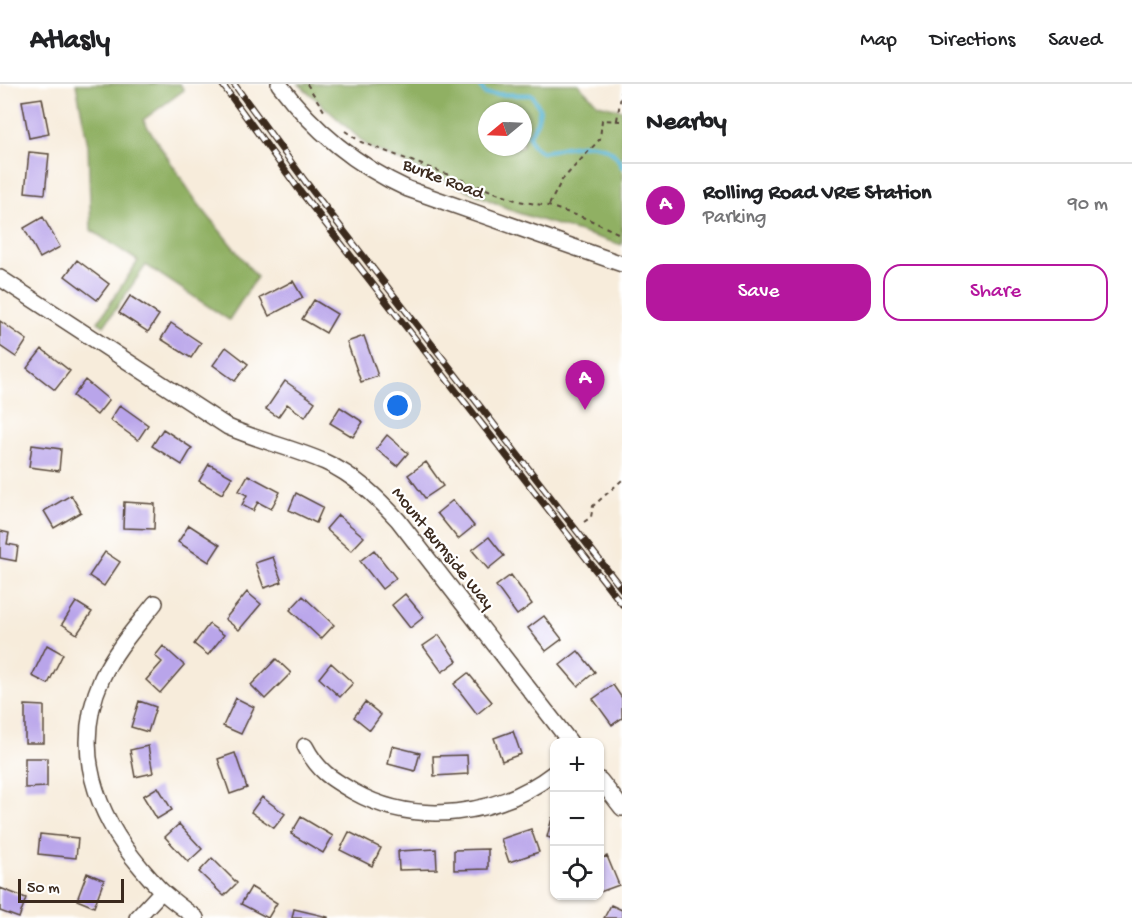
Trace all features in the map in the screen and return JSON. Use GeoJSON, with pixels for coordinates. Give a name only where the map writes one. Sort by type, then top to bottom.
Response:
{"type":"FeatureCollection","features":[{"type":"Feature","properties":{"kind":"street","name":"Burke Road"},"geometry":{"type":"LineString","coordinates":[[279,84],[312,124],[334,145],[386,179],[408,189],[622,264]]}},
{"type":"Feature","properties":{"kind":"street","name":"Mount Burnside Way"},"geometry":{"type":"LineString","coordinates":[[0,278],[228,427],[254,439],[299,452],[326,463],[352,478],[374,495],[398,520],[567,738]]}},
{"type":"Feature","properties":{"kind":"street"},"geometry":{"type":"LineString","coordinates":[[154,603],[122,645],[102,677],[94,699],[88,747],[92,781],[104,812],[126,848],[162,891],[196,918]]}},
{"type":"Feature","properties":{"kind":"street"},"geometry":{"type":"LineString","coordinates":[[305,746],[313,762],[333,780],[380,803],[422,812],[457,812],[494,804],[526,791],[550,776]]}},
{"type":"Feature","properties":{"kind":"street"},"geometry":{"type":"LineString","coordinates":[[604,785],[622,808]]}},
{"type":"Feature","properties":{"kind":"street"},"geometry":{"type":"LineString","coordinates":[[137,918],[162,891]]}},
{"type":"Feature","properties":{"kind":"path"},"geometry":{"type":"LineString","coordinates":[[307,84],[328,117]]}},
{"type":"Feature","properties":{"kind":"path"},"geometry":{"type":"LineString","coordinates":[[617,120],[622,90]]}},
{"type":"Feature","properties":{"kind":"path"},"geometry":{"type":"LineString","coordinates":[[548,206],[562,180],[600,139],[602,120],[622,121]]}},
{"type":"Feature","properties":{"kind":"path"},"geometry":{"type":"LineString","coordinates":[[342,130],[361,142],[480,188],[518,201],[548,206],[588,219],[622,235]]}},
{"type":"Feature","properties":{"kind":"path"},"geometry":{"type":"LineString","coordinates":[[584,522],[591,517],[594,506],[622,480]]}},
{"type":"Feature","properties":{"kind":"green space"},"geometry":{"type":"Polygon","coordinates":[[[76,84],[180,84],[184,90],[143,120],[196,201],[257,277],[229,320],[146,265],[104,326],[98,322],[138,261],[91,230],[88,145],[76,84]]]}},
{"type":"Feature","properties":{"kind":"green space"},"geometry":{"type":"Polygon","coordinates":[[[299,84],[578,84],[598,104],[622,110],[622,245],[518,213],[369,147],[299,84]]]}},
{"type":"Feature","properties":{"kind":"building"},"geometry":{"type":"Polygon","coordinates":[[[42,98],[49,134],[29,138],[22,101],[42,98]]]}},
{"type":"Feature","properties":{"kind":"building"},"geometry":{"type":"Polygon","coordinates":[[[29,152],[49,154],[45,194],[25,192],[29,152]]]}},
{"type":"Feature","properties":{"kind":"building"},"geometry":{"type":"Polygon","coordinates":[[[43,217],[60,247],[40,258],[24,228],[43,217]]]}},
{"type":"Feature","properties":{"kind":"building"},"geometry":{"type":"Polygon","coordinates":[[[77,260],[109,284],[97,300],[65,276],[77,260]]]}},
{"type":"Feature","properties":{"kind":"building"},"geometry":{"type":"Polygon","coordinates":[[[293,281],[303,298],[269,316],[260,298],[293,281]]]}},
{"type":"Feature","properties":{"kind":"building"},"geometry":{"type":"Polygon","coordinates":[[[130,296],[159,315],[148,332],[119,313],[130,296]]]}},
{"type":"Feature","properties":{"kind":"building"},"geometry":{"type":"Polygon","coordinates":[[[314,300],[337,314],[326,333],[302,319],[314,300]]]}},
{"type":"Feature","properties":{"kind":"building"},"geometry":{"type":"Polygon","coordinates":[[[0,321],[27,340],[16,357],[0,346],[0,321]]]}},
{"type":"Feature","properties":{"kind":"building"},"geometry":{"type":"Polygon","coordinates":[[[171,323],[201,343],[191,358],[161,339],[171,323]]]}},
{"type":"Feature","properties":{"kind":"building"},"geometry":{"type":"Polygon","coordinates":[[[364,336],[378,376],[361,382],[347,342],[364,336]]]}},
{"type":"Feature","properties":{"kind":"building"},"geometry":{"type":"Polygon","coordinates":[[[226,347],[248,364],[235,381],[213,365],[226,347]]]}},
{"type":"Feature","properties":{"kind":"building"},"geometry":{"type":"Polygon","coordinates":[[[42,349],[70,371],[55,390],[27,368],[42,349]]]}},
{"type":"Feature","properties":{"kind":"building"},"geometry":{"type":"Polygon","coordinates":[[[85,380],[109,400],[97,415],[73,396],[85,380]]]}},
{"type":"Feature","properties":{"kind":"building"},"geometry":{"type":"Polygon","coordinates":[[[285,381],[315,402],[305,417],[287,404],[278,417],[266,409],[285,381]]]}},
{"type":"Feature","properties":{"kind":"building"},"geometry":{"type":"Polygon","coordinates":[[[120,405],[148,425],[138,440],[110,420],[120,405]]]}},
{"type":"Feature","properties":{"kind":"building"},"geometry":{"type":"Polygon","coordinates":[[[340,407],[363,422],[353,437],[330,423],[340,407]]]}},
{"type":"Feature","properties":{"kind":"building"},"geometry":{"type":"Polygon","coordinates":[[[163,429],[192,448],[182,465],[152,446],[163,429]]]}},
{"type":"Feature","properties":{"kind":"building"},"geometry":{"type":"Polygon","coordinates":[[[387,435],[408,453],[397,466],[376,449],[387,435]]]}},
{"type":"Feature","properties":{"kind":"building"},"geometry":{"type":"Polygon","coordinates":[[[32,445],[61,449],[59,471],[29,467],[32,445]]]}},
{"type":"Feature","properties":{"kind":"building"},"geometry":{"type":"Polygon","coordinates":[[[426,462],[443,486],[425,498],[408,475],[426,462]]]}},
{"type":"Feature","properties":{"kind":"building"},"geometry":{"type":"Polygon","coordinates":[[[209,464],[232,477],[222,494],[199,481],[209,464]]]}},
{"type":"Feature","properties":{"kind":"building"},"geometry":{"type":"Polygon","coordinates":[[[248,475],[280,492],[271,509],[258,502],[253,511],[242,505],[247,495],[239,491],[248,475]]]}},
{"type":"Feature","properties":{"kind":"building"},"geometry":{"type":"Polygon","coordinates":[[[296,493],[323,507],[316,523],[289,510],[296,493]]]}},
{"type":"Feature","properties":{"kind":"building"},"geometry":{"type":"Polygon","coordinates":[[[71,495],[81,512],[54,528],[44,511],[71,495]]]}},
{"type":"Feature","properties":{"kind":"building"},"geometry":{"type":"Polygon","coordinates":[[[453,500],[474,526],[458,539],[437,513],[453,500]]]}},
{"type":"Feature","properties":{"kind":"building"},"geometry":{"type":"Polygon","coordinates":[[[124,502],[155,504],[154,529],[123,528],[124,502]]]}},
{"type":"Feature","properties":{"kind":"building"},"geometry":{"type":"Polygon","coordinates":[[[338,515],[364,537],[351,551],[326,529],[338,515]]]}},
{"type":"Feature","properties":{"kind":"building"},"geometry":{"type":"Polygon","coordinates":[[[189,525],[220,545],[209,562],[178,542],[189,525]]]}},
{"type":"Feature","properties":{"kind":"building"},"geometry":{"type":"Polygon","coordinates":[[[0,531],[9,533],[7,544],[18,546],[16,561],[0,558],[0,531]]]}},
{"type":"Feature","properties":{"kind":"building"},"geometry":{"type":"Polygon","coordinates":[[[489,537],[504,556],[488,569],[472,550],[489,537]]]}},
{"type":"Feature","properties":{"kind":"building"},"geometry":{"type":"Polygon","coordinates":[[[374,550],[396,578],[382,589],[360,561],[374,550]]]}},
{"type":"Feature","properties":{"kind":"building"},"geometry":{"type":"Polygon","coordinates":[[[105,552],[120,562],[104,586],[89,576],[105,552]]]}},
{"type":"Feature","properties":{"kind":"building"},"geometry":{"type":"Polygon","coordinates":[[[273,557],[282,582],[264,588],[255,563],[273,557]]]}},
{"type":"Feature","properties":{"kind":"building"},"geometry":{"type":"Polygon","coordinates":[[[511,575],[532,604],[517,615],[496,586],[511,575]]]}},
{"type":"Feature","properties":{"kind":"building"},"geometry":{"type":"Polygon","coordinates":[[[247,592],[261,604],[239,630],[225,619],[247,592]]]}},
{"type":"Feature","properties":{"kind":"building"},"geometry":{"type":"Polygon","coordinates":[[[405,594],[424,617],[410,628],[392,605],[405,594]]]}},
{"type":"Feature","properties":{"kind":"building"},"geometry":{"type":"Polygon","coordinates":[[[303,596],[334,625],[321,639],[290,610],[303,596]]]}},
{"type":"Feature","properties":{"kind":"building"},"geometry":{"type":"Polygon","coordinates":[[[76,602],[92,612],[77,634],[62,624],[76,602]]]}},
{"type":"Feature","properties":{"kind":"building"},"geometry":{"type":"Polygon","coordinates":[[[544,616],[562,639],[546,651],[528,628],[544,616]]]}},
{"type":"Feature","properties":{"kind":"building"},"geometry":{"type":"Polygon","coordinates":[[[209,624],[224,635],[208,655],[194,644],[209,624]]]}},
{"type":"Feature","properties":{"kind":"building"},"geometry":{"type":"Polygon","coordinates":[[[439,635],[457,661],[442,672],[423,646],[439,635]]]}},
{"type":"Feature","properties":{"kind":"building"},"geometry":{"type":"Polygon","coordinates":[[[47,645],[63,654],[48,684],[32,676],[47,645]]]}},
{"type":"Feature","properties":{"kind":"building"},"geometry":{"type":"Polygon","coordinates":[[[163,646],[184,665],[160,693],[146,680],[162,662],[155,656],[163,646]]]}},
{"type":"Feature","properties":{"kind":"building"},"geometry":{"type":"Polygon","coordinates":[[[578,651],[595,672],[578,686],[560,665],[578,651]]]}},
{"type":"Feature","properties":{"kind":"building"},"geometry":{"type":"Polygon","coordinates":[[[276,659],[291,673],[265,699],[251,685],[276,659]]]}},
{"type":"Feature","properties":{"kind":"building"},"geometry":{"type":"Polygon","coordinates":[[[331,663],[353,683],[340,697],[319,678],[331,663]]]}},
{"type":"Feature","properties":{"kind":"building"},"geometry":{"type":"Polygon","coordinates":[[[468,673],[492,702],[477,714],[454,684],[468,673]]]}},
{"type":"Feature","properties":{"kind":"building"},"geometry":{"type":"Polygon","coordinates":[[[613,685],[622,698],[622,718],[612,725],[593,699],[613,685]]]}},
{"type":"Feature","properties":{"kind":"building"},"geometry":{"type":"Polygon","coordinates":[[[236,698],[254,707],[241,734],[223,726],[236,698]]]}},
{"type":"Feature","properties":{"kind":"building"},"geometry":{"type":"Polygon","coordinates":[[[139,701],[156,707],[148,732],[131,727],[139,701]]]}},
{"type":"Feature","properties":{"kind":"building"},"geometry":{"type":"Polygon","coordinates":[[[365,702],[381,715],[370,730],[354,717],[365,702]]]}},
{"type":"Feature","properties":{"kind":"building"},"geometry":{"type":"Polygon","coordinates":[[[25,705],[44,706],[44,743],[25,743],[25,705]]]}},
{"type":"Feature","properties":{"kind":"building"},"geometry":{"type":"Polygon","coordinates":[[[513,731],[521,754],[502,761],[494,738],[513,731]]]}},
{"type":"Feature","properties":{"kind":"building"},"geometry":{"type":"Polygon","coordinates":[[[148,746],[153,773],[135,777],[130,750],[148,746]]]}},
{"type":"Feature","properties":{"kind":"building"},"geometry":{"type":"Polygon","coordinates":[[[392,746],[420,753],[415,771],[388,764],[392,746]]]}},
{"type":"Feature","properties":{"kind":"building"},"geometry":{"type":"Polygon","coordinates":[[[235,753],[247,788],[230,794],[218,759],[235,753]]]}},
{"type":"Feature","properties":{"kind":"building"},"geometry":{"type":"Polygon","coordinates":[[[467,755],[468,774],[434,776],[433,756],[467,755]]]}},
{"type":"Feature","properties":{"kind":"building"},"geometry":{"type":"Polygon","coordinates":[[[25,758],[47,758],[47,787],[25,788],[25,758]]]}},
{"type":"Feature","properties":{"kind":"building"},"geometry":{"type":"Polygon","coordinates":[[[158,787],[172,810],[157,819],[143,796],[158,787]]]}},
{"type":"Feature","properties":{"kind":"building"},"geometry":{"type":"Polygon","coordinates":[[[262,797],[285,814],[274,828],[251,812],[262,797]]]}},
{"type":"Feature","properties":{"kind":"building"},"geometry":{"type":"Polygon","coordinates":[[[301,817],[333,836],[323,853],[291,834],[301,817]]]}},
{"type":"Feature","properties":{"kind":"building"},"geometry":{"type":"Polygon","coordinates":[[[179,824],[202,849],[188,862],[165,837],[179,824]]]}},
{"type":"Feature","properties":{"kind":"building"},"geometry":{"type":"Polygon","coordinates":[[[531,829],[539,852],[509,862],[501,839],[531,829]]]}},
{"type":"Feature","properties":{"kind":"building"},"geometry":{"type":"Polygon","coordinates":[[[349,832],[381,848],[372,866],[340,850],[349,832]]]}},
{"type":"Feature","properties":{"kind":"building"},"geometry":{"type":"Polygon","coordinates":[[[40,834],[78,838],[76,858],[38,854],[40,834]]]}},
{"type":"Feature","properties":{"kind":"building"},"geometry":{"type":"Polygon","coordinates":[[[436,849],[437,869],[399,870],[398,851],[436,849]]]}},
{"type":"Feature","properties":{"kind":"building"},"geometry":{"type":"Polygon","coordinates":[[[488,849],[488,869],[454,870],[454,850],[488,849]]]}},
{"type":"Feature","properties":{"kind":"building"},"geometry":{"type":"Polygon","coordinates":[[[607,856],[619,885],[604,891],[604,857],[607,856]]]}},
{"type":"Feature","properties":{"kind":"building"},"geometry":{"type":"Polygon","coordinates":[[[212,858],[237,883],[224,896],[199,872],[212,858]]]}},
{"type":"Feature","properties":{"kind":"building"},"geometry":{"type":"Polygon","coordinates":[[[87,873],[104,880],[94,907],[77,900],[87,873]]]}},
{"type":"Feature","properties":{"kind":"building"},"geometry":{"type":"Polygon","coordinates":[[[251,887],[277,903],[268,918],[241,904],[251,887]]]}},
{"type":"Feature","properties":{"kind":"building"},"geometry":{"type":"Polygon","coordinates":[[[0,888],[26,898],[19,918],[0,911],[0,888]]]}},
{"type":"Feature","properties":{"kind":"building"},"geometry":{"type":"Polygon","coordinates":[[[611,905],[622,910],[622,918],[604,918],[611,905]]]}},
{"type":"Feature","properties":{"kind":"building"},"geometry":{"type":"Polygon","coordinates":[[[294,909],[328,917],[328,918],[292,918],[294,909]]]}},
{"type":"Feature","properties":{"kind":"waterway"},"geometry":{"type":"LineString","coordinates":[[479,84],[485,94],[532,95],[540,109],[537,122],[529,136],[533,146],[542,152],[588,144],[608,149],[616,156],[622,167]]}},
{"type":"Feature","properties":{"kind":"railway"},"geometry":{"type":"LineString","coordinates":[[222,84],[297,187],[622,604]]}},
{"type":"Feature","properties":{"kind":"railway"},"geometry":{"type":"LineString","coordinates":[[234,84],[305,181],[622,589]]}},
{"type":"Feature","properties":{"kind":"place","name":"Rolling Road VRE Station"},"geometry":{"type":"Point","coordinates":[585,410]}}]}
